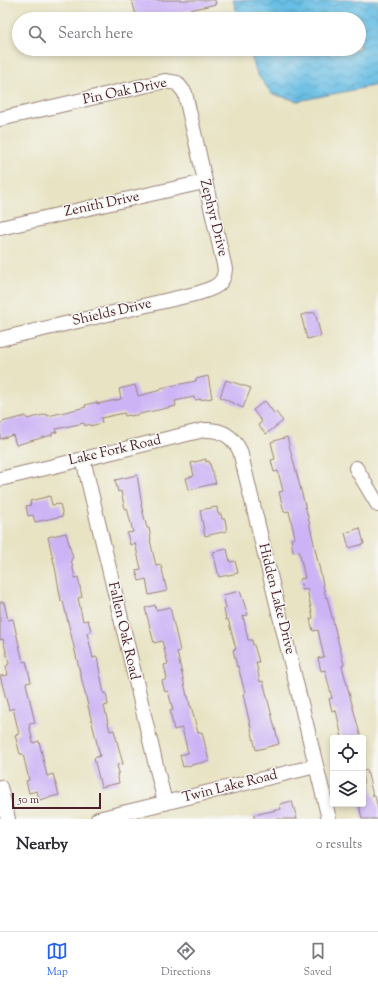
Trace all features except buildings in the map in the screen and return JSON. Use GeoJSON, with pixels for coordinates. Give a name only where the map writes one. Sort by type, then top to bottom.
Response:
{"type":"FeatureCollection","features":[{"type":"Feature","properties":{"kind":"street","name":"Pin Oak Drive"},"geometry":{"type":"LineString","coordinates":[[0,119],[165,81],[173,82],[177,83],[185,93],[198,154]]}},
{"type":"Feature","properties":{"kind":"street","name":"Zephyr Drive"},"geometry":{"type":"LineString","coordinates":[[198,154],[224,262],[225,278],[222,282]]}},
{"type":"Feature","properties":{"kind":"street","name":"Zenith Drive"},"geometry":{"type":"LineString","coordinates":[[0,228],[204,182]]}},
{"type":"Feature","properties":{"kind":"street","name":"Shields Drive"},"geometry":{"type":"LineString","coordinates":[[0,339],[199,293],[211,289],[222,282]]}},
{"type":"Feature","properties":{"kind":"street","name":"Lake Fork Road"},"geometry":{"type":"LineString","coordinates":[[0,479],[204,430],[217,430],[229,436]]}},
{"type":"Feature","properties":{"kind":"street","name":"Hidden Lake Drive"},"geometry":{"type":"LineString","coordinates":[[229,436],[238,445],[240,451],[329,819]]}},
{"type":"Feature","properties":{"kind":"street","name":"Fallen Oak Road"},"geometry":{"type":"LineString","coordinates":[[82,459],[165,803]]}},
{"type":"Feature","properties":{"kind":"street"},"geometry":{"type":"LineString","coordinates":[[356,468],[378,505]]}},
{"type":"Feature","properties":{"kind":"street","name":"Twin Lake Road"},"geometry":{"type":"LineString","coordinates":[[98,819],[316,766]]}},
{"type":"Feature","properties":{"kind":"street"},"geometry":{"type":"LineString","coordinates":[[0,788],[8,819]]}},
{"type":"Feature","properties":{"kind":"water"},"geometry":{"type":"Polygon","coordinates":[[[233,0],[378,0],[378,85],[298,101],[272,94],[257,74],[251,56],[366,56],[366,12],[237,12],[233,0]]]}}]}
